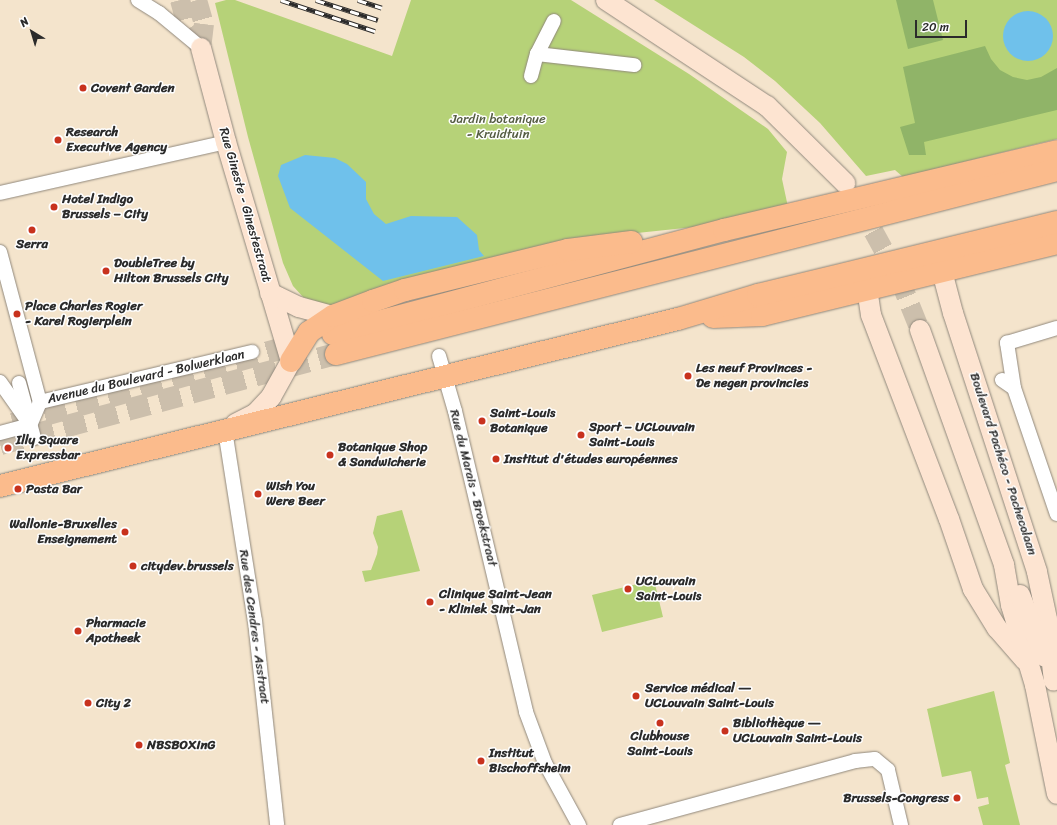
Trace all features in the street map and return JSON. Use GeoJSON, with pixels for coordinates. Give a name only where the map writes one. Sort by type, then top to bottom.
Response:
{"type":"FeatureCollection","features":[{"type":"Feature","properties":{"kind":"main road"},"geometry":{"type":"LineString","coordinates":[[334,335],[724,230],[1057,151]]}},
{"type":"Feature","properties":{"kind":"main road"},"geometry":{"type":"LineString","coordinates":[[291,361],[309,332],[334,335],[1057,170]]}},
{"type":"Feature","properties":{"kind":"main road"},"geometry":{"type":"LineString","coordinates":[[0,486],[224,430],[274,407],[445,376],[678,319],[762,314],[865,279],[939,261],[1057,222]]}},
{"type":"Feature","properties":{"kind":"main road"},"geometry":{"type":"LineString","coordinates":[[939,261],[1057,243]]}},
{"type":"Feature","properties":{"kind":"street"},"geometry":{"type":"LineString","coordinates":[[138,0],[159,13],[201,48]]}},
{"type":"Feature","properties":{"kind":"street"},"geometry":{"type":"LineString","coordinates":[[606,0],[767,106],[845,183]]}},
{"type":"Feature","properties":{"kind":"street"},"geometry":{"type":"LineString","coordinates":[[531,76],[537,54],[554,21]]}},
{"type":"Feature","properties":{"kind":"street","name":"Rue Gineste - Ginestestraat"},"geometry":{"type":"LineString","coordinates":[[201,48],[226,142],[291,361]]}},
{"type":"Feature","properties":{"kind":"street"},"geometry":{"type":"LineString","coordinates":[[537,54],[634,65]]}},
{"type":"Feature","properties":{"kind":"street"},"geometry":{"type":"LineString","coordinates":[[0,193],[226,142]]}},
{"type":"Feature","properties":{"kind":"street"},"geometry":{"type":"LineString","coordinates":[[0,252],[40,402],[32,431]]}},
{"type":"Feature","properties":{"kind":"street","name":"Boulevard Pachéco - Pachecolaan"},"geometry":{"type":"LineString","coordinates":[[939,261],[953,313],[1037,572],[1047,619],[1055,687]]}},
{"type":"Feature","properties":{"kind":"street","name":"Boulevard Pachéco - Pachecolaan"},"geometry":{"type":"LineString","coordinates":[[865,279],[871,315],[977,599],[997,628],[1030,666]]}},
{"type":"Feature","properties":{"kind":"street"},"geometry":{"type":"LineString","coordinates":[[270,293],[298,307],[334,335]]}},
{"type":"Feature","properties":{"kind":"street"},"geometry":{"type":"LineString","coordinates":[[1056,505],[1014,388],[1007,343],[1057,328]]}},
{"type":"Feature","properties":{"kind":"street","name":"Boulevard Pachéco - Pachecolaan"},"geometry":{"type":"LineString","coordinates":[[920,330],[1004,565],[1022,599],[1055,687]]}},
{"type":"Feature","properties":{"kind":"street","name":"Avenue du Boulevard - Bolwerklaan"},"geometry":{"type":"LineString","coordinates":[[40,402],[252,352]]}},
{"type":"Feature","properties":{"kind":"street","name":"Rue du Marais - Broekstraat"},"geometry":{"type":"LineString","coordinates":[[439,356],[526,712],[545,763],[579,825]]}},
{"type":"Feature","properties":{"kind":"street"},"geometry":{"type":"LineString","coordinates":[[274,407],[291,361]]}},
{"type":"Feature","properties":{"kind":"street"},"geometry":{"type":"LineString","coordinates":[[1002,380],[1014,388]]}},
{"type":"Feature","properties":{"kind":"street"},"geometry":{"type":"LineString","coordinates":[[0,382],[32,431]]}},
{"type":"Feature","properties":{"kind":"street"},"geometry":{"type":"LineString","coordinates":[[18,383],[32,431]]}},
{"type":"Feature","properties":{"kind":"street","name":"Rue des Cendres - Asstraat"},"geometry":{"type":"LineString","coordinates":[[224,430],[255,622],[277,825]]}},
{"type":"Feature","properties":{"kind":"street"},"geometry":{"type":"LineString","coordinates":[[0,433],[32,431]]}},
{"type":"Feature","properties":{"kind":"street","name":"Boulevard Pachéco - Pachecolaan"},"geometry":{"type":"LineString","coordinates":[[1004,565],[1011,605],[1030,666],[1057,794]]}},
{"type":"Feature","properties":{"kind":"street"},"geometry":{"type":"LineString","coordinates":[[620,825],[854,761],[875,759],[888,770],[901,825]]}},
{"type":"Feature","properties":{"kind":"green space","name":"Jardin botanique - Kruidtuin"},"geometry":{"type":"Polygon","coordinates":[[[226,0],[235,0],[392,56],[411,0],[571,0],[689,74],[768,129],[787,152],[782,179],[788,207],[723,224],[570,240],[327,307],[303,297],[293,286],[283,263],[248,137],[215,3],[226,0]]]}},
{"type":"Feature","properties":{"kind":"green space"},"geometry":{"type":"Polygon","coordinates":[[[654,0],[1057,0],[1057,139],[903,177],[895,170],[866,176],[820,123],[775,81],[744,57],[654,0]]]}},
{"type":"Feature","properties":{"kind":"green space"},"geometry":{"type":"Polygon","coordinates":[[[896,0],[933,0],[943,40],[908,49],[896,0]]]}},
{"type":"Feature","properties":{"kind":"green space"},"geometry":{"type":"Polygon","coordinates":[[[985,46],[991,59],[1000,70],[1013,77],[1027,80],[1041,77],[1057,68],[1057,110],[924,142],[926,155],[909,155],[900,127],[915,123],[903,67],[985,46]]]}},
{"type":"Feature","properties":{"kind":"green space"},"geometry":{"type":"Polygon","coordinates":[[[402,510],[420,571],[365,582],[362,571],[371,570],[377,554],[378,547],[373,533],[377,516],[402,510]]]}},
{"type":"Feature","properties":{"kind":"green space"},"geometry":{"type":"Polygon","coordinates":[[[654,580],[663,617],[602,632],[592,595],[654,580]]]}},
{"type":"Feature","properties":{"kind":"green space"},"geometry":{"type":"Polygon","coordinates":[[[994,691],[1010,763],[1005,765],[1020,825],[983,825],[978,807],[989,804],[988,797],[977,799],[971,771],[942,777],[927,709],[994,691]]]}},
{"type":"Feature","properties":{"kind":"water"},"geometry":{"type":"Polygon","coordinates":[[[1023,11],[1033,11],[1046,18],[1053,31],[1053,41],[1046,54],[1033,61],[1023,61],[1014,57],[1007,50],[1003,41],[1003,31],[1007,22],[1014,15],[1023,11]]]}},
{"type":"Feature","properties":{"kind":"water"},"geometry":{"type":"Polygon","coordinates":[[[305,155],[335,158],[347,164],[366,182],[366,199],[374,214],[386,224],[411,216],[457,217],[477,235],[479,250],[484,256],[383,281],[290,208],[278,176],[281,165],[305,155]]]}},
{"type":"Feature","properties":{"kind":"tunnel"},"geometry":{"type":"LineString","coordinates":[[180,0],[188,29],[201,48]]}},
{"type":"Feature","properties":{"kind":"tunnel"},"geometry":{"type":"LineString","coordinates":[[197,0],[204,24],[201,48]]}},
{"type":"Feature","properties":{"kind":"tunnel"},"geometry":{"type":"LineString","coordinates":[[859,205],[899,278],[920,330]]}},
{"type":"Feature","properties":{"kind":"tunnel"},"geometry":{"type":"LineString","coordinates":[[13,424],[305,342]]}},
{"type":"Feature","properties":{"kind":"tunnel"},"geometry":{"type":"LineString","coordinates":[[0,444],[336,354]]}},
{"type":"Feature","properties":{"kind":"railway"},"geometry":{"type":"LineString","coordinates":[[281,0],[375,31]]}},
{"type":"Feature","properties":{"kind":"railway"},"geometry":{"type":"LineString","coordinates":[[316,0],[378,20]]}},
{"type":"Feature","properties":{"kind":"railway"},"geometry":{"type":"LineString","coordinates":[[358,0],[382,8]]}},
{"type":"Feature","properties":{"kind":"place","name":"Covent Garden"},"geometry":{"type":"Point","coordinates":[83,88]}},
{"type":"Feature","properties":{"kind":"place","name":"Research Executive Agency"},"geometry":{"type":"Point","coordinates":[58,140]}},
{"type":"Feature","properties":{"kind":"place","name":"Hotel Indigo Brussels – City"},"geometry":{"type":"Point","coordinates":[54,207]}},
{"type":"Feature","properties":{"kind":"place","name":"Serra"},"geometry":{"type":"Point","coordinates":[32,230]}},
{"type":"Feature","properties":{"kind":"place","name":"DoubleTree by Hilton Brussels City"},"geometry":{"type":"Point","coordinates":[106,271]}},
{"type":"Feature","properties":{"kind":"place","name":"Place Charles Rogier - Karel Rogierplein"},"geometry":{"type":"Point","coordinates":[17,314]}},
{"type":"Feature","properties":{"kind":"place","name":"Les neuf Provinces - De negen provincies"},"geometry":{"type":"Point","coordinates":[688,376]}},
{"type":"Feature","properties":{"kind":"place","name":"Saint-Louis Botanique"},"geometry":{"type":"Point","coordinates":[482,421]}},
{"type":"Feature","properties":{"kind":"place","name":"Sport – UCLouvain Saint-Louis"},"geometry":{"type":"Point","coordinates":[581,435]}},
{"type":"Feature","properties":{"kind":"place","name":"Illy Square Expressbar"},"geometry":{"type":"Point","coordinates":[8,448]}},
{"type":"Feature","properties":{"kind":"place","name":"Botanique Shop & Sandwicherie"},"geometry":{"type":"Point","coordinates":[330,455]}},
{"type":"Feature","properties":{"kind":"place","name":"Institut d'études européennes"},"geometry":{"type":"Point","coordinates":[496,459]}},
{"type":"Feature","properties":{"kind":"place","name":"Pasta Bar"},"geometry":{"type":"Point","coordinates":[18,489]}},
{"type":"Feature","properties":{"kind":"place","name":"Wish You Were Beer"},"geometry":{"type":"Point","coordinates":[258,494]}},
{"type":"Feature","properties":{"kind":"place","name":"Wallonie-Bruxelles Enseignement"},"geometry":{"type":"Point","coordinates":[125,532]}},
{"type":"Feature","properties":{"kind":"place","name":"citydev.brussels"},"geometry":{"type":"Point","coordinates":[133,566]}},
{"type":"Feature","properties":{"kind":"place","name":"UCLouvain Saint-Louis"},"geometry":{"type":"Point","coordinates":[628,589]}},
{"type":"Feature","properties":{"kind":"place","name":"Clinique Saint-Jean - Kliniek Sint-Jan"},"geometry":{"type":"Point","coordinates":[430,602]}},
{"type":"Feature","properties":{"kind":"place","name":"Pharmacie Apotheek"},"geometry":{"type":"Point","coordinates":[78,631]}},
{"type":"Feature","properties":{"kind":"place","name":"Service médical — UCLouvain Saint-Louis"},"geometry":{"type":"Point","coordinates":[636,696]}},
{"type":"Feature","properties":{"kind":"place","name":"City 2"},"geometry":{"type":"Point","coordinates":[88,703]}},
{"type":"Feature","properties":{"kind":"place","name":"Clubhouse Saint-Louis"},"geometry":{"type":"Point","coordinates":[660,723]}},
{"type":"Feature","properties":{"kind":"place","name":"Bibliothèque — UCLouvain Saint-Louis"},"geometry":{"type":"Point","coordinates":[725,731]}},
{"type":"Feature","properties":{"kind":"place","name":"NBSBOXInG"},"geometry":{"type":"Point","coordinates":[139,745]}},
{"type":"Feature","properties":{"kind":"place","name":"Institut Bischoffsheim"},"geometry":{"type":"Point","coordinates":[481,761]}},
{"type":"Feature","properties":{"kind":"place","name":"Brussels-Congress"},"geometry":{"type":"Point","coordinates":[957,798]}}]}
